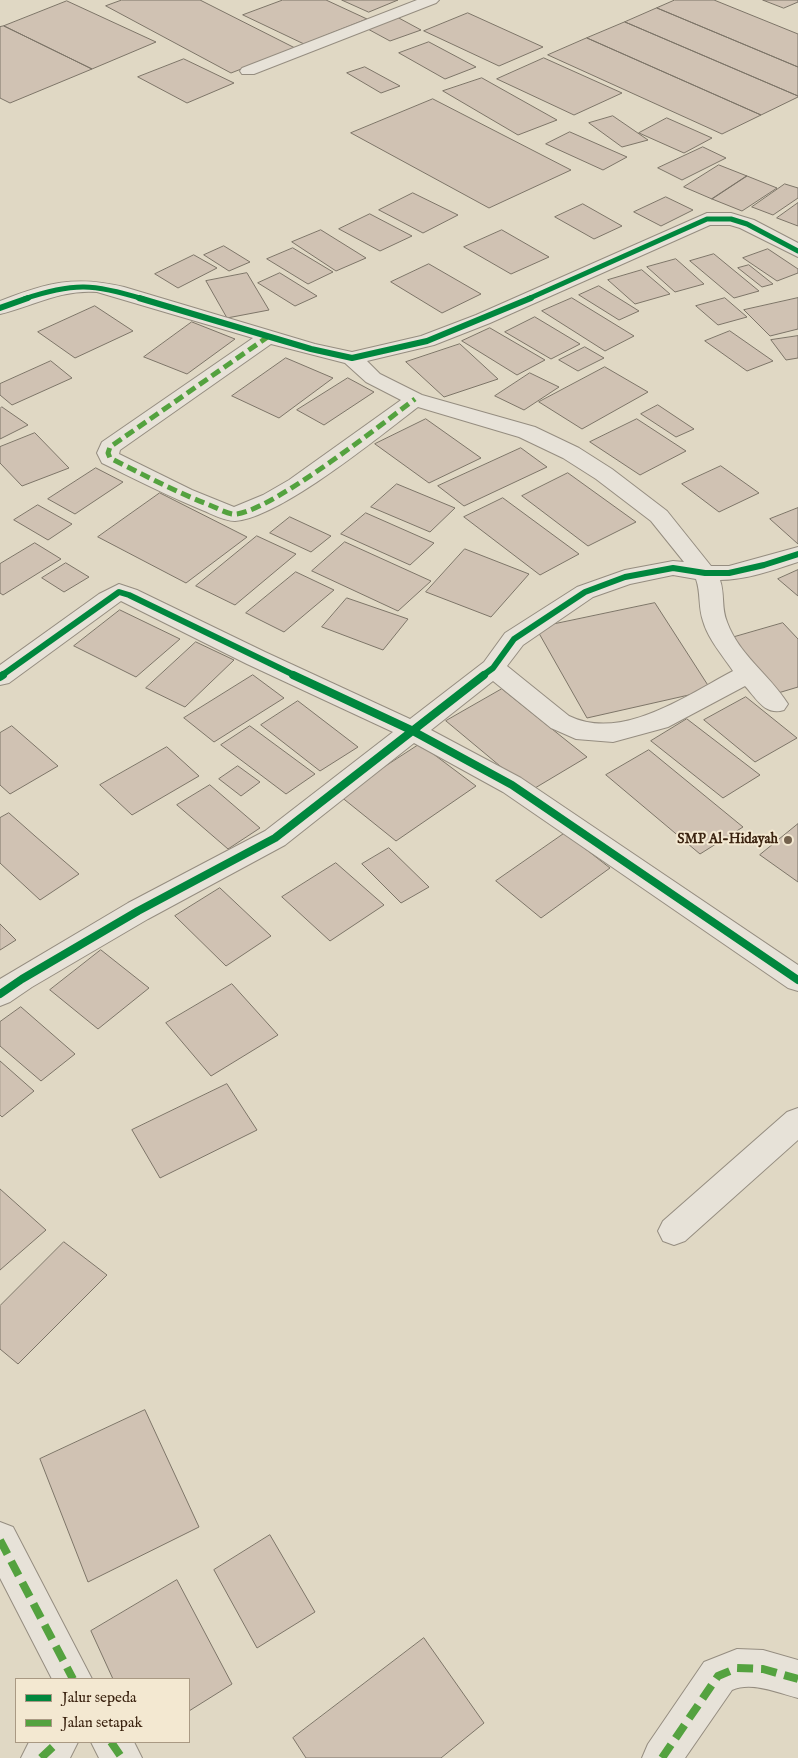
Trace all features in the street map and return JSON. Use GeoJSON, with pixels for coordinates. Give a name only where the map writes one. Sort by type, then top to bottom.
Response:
{"type":"FeatureCollection","features":[{"type":"Feature","properties":{"kind":"street"},"geometry":{"type":"LineString","coordinates":[[248,71],[431,0]]}},
{"type":"Feature","properties":{"kind":"street"},"geometry":{"type":"LineString","coordinates":[[0,308],[28,297],[62,288],[91,286],[117,291],[269,336],[352,358],[427,341],[483,319],[707,219],[731,220],[747,224],[798,250]]}},
{"type":"Feature","properties":{"kind":"street"},"geometry":{"type":"LineString","coordinates":[[269,336],[110,447],[108,453],[110,458],[195,500],[232,514],[242,513],[252,511],[354,446],[415,399]]}},
{"type":"Feature","properties":{"kind":"street"},"geometry":{"type":"LineString","coordinates":[[352,358],[373,378],[415,399],[527,432],[571,453],[604,474],[659,516],[705,573],[712,591],[711,607],[715,623],[748,674],[775,704]]}},
{"type":"Feature","properties":{"kind":"street"},"geometry":{"type":"LineString","coordinates":[[0,994],[22,979],[138,911],[275,838],[493,668],[514,639],[585,592],[625,577],[653,571],[673,568],[705,573],[729,572],[764,565],[798,554]]}},
{"type":"Feature","properties":{"kind":"street"},"geometry":{"type":"LineString","coordinates":[[0,677],[119,592],[412,730],[512,785],[798,980]]}},
{"type":"Feature","properties":{"kind":"street"},"geometry":{"type":"LineString","coordinates":[[493,668],[560,722],[576,730],[613,733],[659,721],[748,674]]}},
{"type":"Feature","properties":{"kind":"street"},"geometry":{"type":"LineString","coordinates":[[674,1231],[798,1121]]}},
{"type":"Feature","properties":{"kind":"street"},"geometry":{"type":"LineString","coordinates":[[0,1540],[72,1678]]}},
{"type":"Feature","properties":{"kind":"street"},"geometry":{"type":"LineString","coordinates":[[662,1758],[718,1676],[736,1668],[763,1668],[798,1679]]}},
{"type":"Feature","properties":{"kind":"street"},"geometry":{"type":"LineString","coordinates":[[42,1758],[57,1743]]}},
{"type":"Feature","properties":{"kind":"street"},"geometry":{"type":"LineString","coordinates":[[112,1743],[122,1758]]}},
{"type":"Feature","properties":{"kind":"building"},"geometry":{"type":"Polygon","coordinates":[[[122,0],[200,0],[295,48],[231,73],[106,6],[122,0]]]}},
{"type":"Feature","properties":{"kind":"building"},"geometry":{"type":"Polygon","coordinates":[[[283,0],[326,0],[367,19],[304,44],[243,15],[283,0]]]}},
{"type":"Feature","properties":{"kind":"building"},"geometry":{"type":"Polygon","coordinates":[[[342,0],[398,0],[369,12],[342,0]]]}},
{"type":"Feature","properties":{"kind":"building"},"geometry":{"type":"Polygon","coordinates":[[[675,0],[714,0],[798,34],[798,67],[657,8],[675,0]]]}},
{"type":"Feature","properties":{"kind":"building"},"geometry":{"type":"Polygon","coordinates":[[[763,0],[798,0],[798,2],[784,8],[763,0]]]}},
{"type":"Feature","properties":{"kind":"building"},"geometry":{"type":"Polygon","coordinates":[[[67,1],[156,42],[92,69],[4,26],[67,1]]]}},
{"type":"Feature","properties":{"kind":"building"},"geometry":{"type":"Polygon","coordinates":[[[657,8],[798,67],[798,96],[625,22],[657,8]]]}},
{"type":"Feature","properties":{"kind":"building"},"geometry":{"type":"Polygon","coordinates":[[[468,13],[543,47],[499,66],[424,31],[468,13]]]}},
{"type":"Feature","properties":{"kind":"building"},"geometry":{"type":"Polygon","coordinates":[[[397,17],[421,30],[390,41],[366,28],[397,17]]]}},
{"type":"Feature","properties":{"kind":"building"},"geometry":{"type":"Polygon","coordinates":[[[625,22],[798,97],[761,115],[587,38],[625,22]]]}},
{"type":"Feature","properties":{"kind":"building"},"geometry":{"type":"Polygon","coordinates":[[[4,26],[92,69],[10,103],[0,98],[0,27],[4,26]]]}},
{"type":"Feature","properties":{"kind":"building"},"geometry":{"type":"Polygon","coordinates":[[[587,38],[761,115],[722,134],[548,55],[587,38]]]}},
{"type":"Feature","properties":{"kind":"building"},"geometry":{"type":"Polygon","coordinates":[[[429,42],[476,67],[445,79],[399,53],[429,42]]]}},
{"type":"Feature","properties":{"kind":"building"},"geometry":{"type":"Polygon","coordinates":[[[544,58],[622,93],[574,115],[497,79],[544,58]]]}},
{"type":"Feature","properties":{"kind":"building"},"geometry":{"type":"Polygon","coordinates":[[[184,59],[234,83],[187,103],[138,77],[184,59]]]}},
{"type":"Feature","properties":{"kind":"building"},"geometry":{"type":"Polygon","coordinates":[[[365,67],[400,86],[381,93],[347,73],[365,67]]]}},
{"type":"Feature","properties":{"kind":"building"},"geometry":{"type":"Polygon","coordinates":[[[482,78],[557,120],[518,135],[443,91],[482,78]]]}},
{"type":"Feature","properties":{"kind":"building"},"geometry":{"type":"Polygon","coordinates":[[[433,99],[571,170],[489,208],[351,133],[433,99]]]}},
{"type":"Feature","properties":{"kind":"building"},"geometry":{"type":"Polygon","coordinates":[[[613,116],[648,140],[622,147],[589,123],[613,116]]]}},
{"type":"Feature","properties":{"kind":"building"},"geometry":{"type":"Polygon","coordinates":[[[667,118],[712,138],[684,153],[639,133],[667,118]]]}},
{"type":"Feature","properties":{"kind":"building"},"geometry":{"type":"Polygon","coordinates":[[[570,132],[627,157],[603,170],[546,144],[570,132]]]}},
{"type":"Feature","properties":{"kind":"building"},"geometry":{"type":"Polygon","coordinates":[[[703,147],[726,158],[682,180],[658,168],[703,147]]]}},
{"type":"Feature","properties":{"kind":"building"},"geometry":{"type":"Polygon","coordinates":[[[719,165],[747,176],[712,199],[684,187],[719,165]]]}},
{"type":"Feature","properties":{"kind":"building"},"geometry":{"type":"Polygon","coordinates":[[[747,176],[777,188],[742,211],[712,199],[747,176]]]}},
{"type":"Feature","properties":{"kind":"building"},"geometry":{"type":"Polygon","coordinates":[[[785,184],[798,188],[798,198],[773,215],[752,207],[785,184]]]}},
{"type":"Feature","properties":{"kind":"building"},"geometry":{"type":"Polygon","coordinates":[[[413,193],[458,215],[423,233],[379,210],[413,193]]]}},
{"type":"Feature","properties":{"kind":"building"},"geometry":{"type":"Polygon","coordinates":[[[666,197],[693,210],[661,226],[634,212],[666,197]]]}},
{"type":"Feature","properties":{"kind":"building"},"geometry":{"type":"Polygon","coordinates":[[[798,203],[798,226],[777,218],[798,203]]]}},
{"type":"Feature","properties":{"kind":"building"},"geometry":{"type":"Polygon","coordinates":[[[583,204],[622,226],[594,239],[555,217],[583,204]]]}},
{"type":"Feature","properties":{"kind":"building"},"geometry":{"type":"Polygon","coordinates":[[[370,214],[412,236],[380,251],[339,229],[370,214]]]}},
{"type":"Feature","properties":{"kind":"building"},"geometry":{"type":"Polygon","coordinates":[[[321,230],[366,258],[336,271],[292,242],[321,230]]]}},
{"type":"Feature","properties":{"kind":"building"},"geometry":{"type":"Polygon","coordinates":[[[502,230],[549,257],[511,274],[464,247],[502,230]]]}},
{"type":"Feature","properties":{"kind":"building"},"geometry":{"type":"Polygon","coordinates":[[[224,246],[250,262],[229,271],[204,255],[224,246]]]}},
{"type":"Feature","properties":{"kind":"building"},"geometry":{"type":"Polygon","coordinates":[[[293,248],[333,272],[308,284],[267,259],[293,248]]]}},
{"type":"Feature","properties":{"kind":"building"},"geometry":{"type":"Polygon","coordinates":[[[768,249],[798,269],[798,273],[777,281],[743,258],[768,249]]]}},
{"type":"Feature","properties":{"kind":"building"},"geometry":{"type":"Polygon","coordinates":[[[714,254],[759,291],[734,298],[690,261],[714,254]]]}},
{"type":"Feature","properties":{"kind":"building"},"geometry":{"type":"Polygon","coordinates":[[[194,255],[217,268],[178,288],[155,274],[194,255]]]}},
{"type":"Feature","properties":{"kind":"building"},"geometry":{"type":"Polygon","coordinates":[[[676,259],[704,284],[675,292],[647,267],[676,259]]]}},
{"type":"Feature","properties":{"kind":"building"},"geometry":{"type":"Polygon","coordinates":[[[429,264],[481,294],[442,313],[391,282],[429,264]]]}},
{"type":"Feature","properties":{"kind":"building"},"geometry":{"type":"Polygon","coordinates":[[[749,265],[773,284],[762,287],[738,268],[749,265]]]}},
{"type":"Feature","properties":{"kind":"building"},"geometry":{"type":"Polygon","coordinates":[[[642,270],[670,294],[635,304],[608,280],[642,270]]]}},
{"type":"Feature","properties":{"kind":"building"},"geometry":{"type":"Polygon","coordinates":[[[247,273],[269,310],[227,318],[206,281],[247,273]]]}},
{"type":"Feature","properties":{"kind":"building"},"geometry":{"type":"Polygon","coordinates":[[[280,273],[317,296],[295,306],[258,283],[280,273]]]}},
{"type":"Feature","properties":{"kind":"building"},"geometry":{"type":"Polygon","coordinates":[[[599,286],[639,311],[619,320],[579,295],[599,286]]]}},
{"type":"Feature","properties":{"kind":"building"},"geometry":{"type":"Polygon","coordinates":[[[572,298],[634,336],[605,351],[542,311],[572,298]]]}},
{"type":"Feature","properties":{"kind":"building"},"geometry":{"type":"Polygon","coordinates":[[[725,298],[747,317],[718,325],[696,306],[725,298]]]}},
{"type":"Feature","properties":{"kind":"building"},"geometry":{"type":"Polygon","coordinates":[[[798,298],[798,329],[770,336],[744,310],[798,298]]]}},
{"type":"Feature","properties":{"kind":"building"},"geometry":{"type":"Polygon","coordinates":[[[95,306],[133,331],[75,358],[38,332],[95,306]]]}},
{"type":"Feature","properties":{"kind":"building"},"geometry":{"type":"Polygon","coordinates":[[[535,317],[580,344],[551,359],[505,332],[535,317]]]}},
{"type":"Feature","properties":{"kind":"building"},"geometry":{"type":"Polygon","coordinates":[[[192,322],[235,339],[187,374],[144,357],[192,322]]]}},
{"type":"Feature","properties":{"kind":"building"},"geometry":{"type":"Polygon","coordinates":[[[490,328],[545,360],[517,375],[462,341],[490,328]]]}},
{"type":"Feature","properties":{"kind":"building"},"geometry":{"type":"Polygon","coordinates":[[[730,331],[773,361],[747,371],[705,341],[730,331]]]}},
{"type":"Feature","properties":{"kind":"building"},"geometry":{"type":"Polygon","coordinates":[[[798,336],[798,358],[786,360],[771,340],[798,336]]]}},
{"type":"Feature","properties":{"kind":"building"},"geometry":{"type":"Polygon","coordinates":[[[460,344],[498,379],[444,397],[406,362],[460,344]]]}},
{"type":"Feature","properties":{"kind":"building"},"geometry":{"type":"Polygon","coordinates":[[[585,347],[604,358],[578,371],[559,360],[585,347]]]}},
{"type":"Feature","properties":{"kind":"building"},"geometry":{"type":"Polygon","coordinates":[[[286,358],[333,378],[279,418],[232,396],[286,358]]]}},
{"type":"Feature","properties":{"kind":"building"},"geometry":{"type":"Polygon","coordinates":[[[51,361],[72,378],[12,405],[0,395],[0,384],[51,361]]]}},
{"type":"Feature","properties":{"kind":"building"},"geometry":{"type":"Polygon","coordinates":[[[605,367],[648,392],[582,429],[539,402],[605,367]]]}},
{"type":"Feature","properties":{"kind":"building"},"geometry":{"type":"Polygon","coordinates":[[[530,373],[559,387],[524,410],[495,396],[530,373]]]}},
{"type":"Feature","properties":{"kind":"building"},"geometry":{"type":"Polygon","coordinates":[[[348,378],[374,392],[324,425],[297,410],[348,378]]]}},
{"type":"Feature","properties":{"kind":"building"},"geometry":{"type":"Polygon","coordinates":[[[658,405],[694,429],[676,437],[641,414],[658,405]]]}},
{"type":"Feature","properties":{"kind":"building"},"geometry":{"type":"Polygon","coordinates":[[[2,407],[28,425],[0,439],[0,409],[2,407]]]}},
{"type":"Feature","properties":{"kind":"building"},"geometry":{"type":"Polygon","coordinates":[[[426,419],[481,458],[429,483],[375,444],[426,419]]]}},
{"type":"Feature","properties":{"kind":"building"},"geometry":{"type":"Polygon","coordinates":[[[637,419],[686,451],[640,475],[590,442],[637,419]]]}},
{"type":"Feature","properties":{"kind":"building"},"geometry":{"type":"Polygon","coordinates":[[[35,433],[69,468],[22,486],[0,463],[0,447],[35,433]]]}},
{"type":"Feature","properties":{"kind":"building"},"geometry":{"type":"Polygon","coordinates":[[[521,448],[547,467],[464,506],[438,486],[521,448]]]}},
{"type":"Feature","properties":{"kind":"building"},"geometry":{"type":"Polygon","coordinates":[[[721,466],[759,493],[719,512],[682,484],[721,466]]]}},
{"type":"Feature","properties":{"kind":"building"},"geometry":{"type":"Polygon","coordinates":[[[96,468],[123,482],[75,514],[48,499],[96,468]]]}},
{"type":"Feature","properties":{"kind":"building"},"geometry":{"type":"Polygon","coordinates":[[[568,473],[636,522],[588,546],[522,496],[568,473]]]}},
{"type":"Feature","properties":{"kind":"building"},"geometry":{"type":"Polygon","coordinates":[[[397,484],[455,508],[430,532],[371,507],[397,484]]]}},
{"type":"Feature","properties":{"kind":"building"},"geometry":{"type":"Polygon","coordinates":[[[160,493],[247,537],[186,583],[98,537],[160,493]]]}},
{"type":"Feature","properties":{"kind":"building"},"geometry":{"type":"Polygon","coordinates":[[[503,498],[579,554],[540,575],[464,517],[503,498]]]}},
{"type":"Feature","properties":{"kind":"building"},"geometry":{"type":"Polygon","coordinates":[[[38,505],[72,524],[48,540],[14,520],[38,505]]]}},
{"type":"Feature","properties":{"kind":"building"},"geometry":{"type":"Polygon","coordinates":[[[798,508],[798,544],[770,519],[798,508]]]}},
{"type":"Feature","properties":{"kind":"building"},"geometry":{"type":"Polygon","coordinates":[[[366,513],[434,543],[410,565],[341,534],[366,513]]]}},
{"type":"Feature","properties":{"kind":"building"},"geometry":{"type":"Polygon","coordinates":[[[290,517],[331,536],[311,552],[270,533],[290,517]]]}},
{"type":"Feature","properties":{"kind":"building"},"geometry":{"type":"Polygon","coordinates":[[[257,536],[296,554],[235,605],[196,586],[257,536]]]}},
{"type":"Feature","properties":{"kind":"building"},"geometry":{"type":"Polygon","coordinates":[[[345,542],[431,581],[398,611],[312,571],[345,542]]]}},
{"type":"Feature","properties":{"kind":"building"},"geometry":{"type":"Polygon","coordinates":[[[35,543],[61,559],[3,595],[0,593],[0,564],[35,543]]]}},
{"type":"Feature","properties":{"kind":"building"},"geometry":{"type":"Polygon","coordinates":[[[465,549],[529,574],[491,617],[426,592],[465,549]]]}},
{"type":"Feature","properties":{"kind":"building"},"geometry":{"type":"Polygon","coordinates":[[[66,563],[89,577],[64,592],[42,578],[66,563]]]}},
{"type":"Feature","properties":{"kind":"building"},"geometry":{"type":"Polygon","coordinates":[[[798,570],[798,596],[778,579],[798,570]]]}},
{"type":"Feature","properties":{"kind":"building"},"geometry":{"type":"Polygon","coordinates":[[[296,572],[334,590],[284,632],[246,613],[296,572]]]}},
{"type":"Feature","properties":{"kind":"building"},"geometry":{"type":"Polygon","coordinates":[[[347,598],[408,619],[383,650],[322,627],[347,598]]]}},
{"type":"Feature","properties":{"kind":"building"},"geometry":{"type":"Polygon","coordinates":[[[655,603],[711,690],[587,718],[536,628],[655,603]]]}},
{"type":"Feature","properties":{"kind":"building"},"geometry":{"type":"Polygon","coordinates":[[[120,610],[180,639],[136,677],[74,646],[120,610]]]}},
{"type":"Feature","properties":{"kind":"building"},"geometry":{"type":"Polygon","coordinates":[[[783,623],[798,639],[798,687],[778,693],[731,638],[783,623]]]}},
{"type":"Feature","properties":{"kind":"building"},"geometry":{"type":"Polygon","coordinates":[[[196,642],[234,660],[185,707],[146,688],[196,642]]]}},
{"type":"Feature","properties":{"kind":"building"},"geometry":{"type":"Polygon","coordinates":[[[253,675],[284,698],[214,742],[184,718],[253,675]]]}},
{"type":"Feature","properties":{"kind":"building"},"geometry":{"type":"Polygon","coordinates":[[[502,689],[587,757],[530,791],[446,721],[502,689]]]}},
{"type":"Feature","properties":{"kind":"building"},"geometry":{"type":"Polygon","coordinates":[[[746,697],[797,738],[755,762],[704,720],[746,697]]]}},
{"type":"Feature","properties":{"kind":"building"},"geometry":{"type":"Polygon","coordinates":[[[298,701],[358,747],[320,771],[261,725],[298,701]]]}},
{"type":"Feature","properties":{"kind":"building"},"geometry":{"type":"Polygon","coordinates":[[[687,719],[760,775],[723,798],[651,741],[687,719]]]}},
{"type":"Feature","properties":{"kind":"building"},"geometry":{"type":"Polygon","coordinates":[[[12,726],[58,766],[10,794],[0,785],[0,733],[12,726]]]}},
{"type":"Feature","properties":{"kind":"building"},"geometry":{"type":"Polygon","coordinates":[[[250,726],[315,774],[286,794],[221,745],[250,726]]]}},
{"type":"Feature","properties":{"kind":"building"},"geometry":{"type":"Polygon","coordinates":[[[420,744],[476,786],[396,841],[340,796],[420,744]]]}},
{"type":"Feature","properties":{"kind":"building"},"geometry":{"type":"Polygon","coordinates":[[[167,747],[199,776],[132,815],[100,785],[167,747]]]}},
{"type":"Feature","properties":{"kind":"building"},"geometry":{"type":"Polygon","coordinates":[[[649,750],[743,827],[700,854],[606,775],[649,750]]]}},
{"type":"Feature","properties":{"kind":"building"},"geometry":{"type":"Polygon","coordinates":[[[238,766],[260,782],[241,796],[219,779],[238,766]]]}},
{"type":"Feature","properties":{"kind":"building"},"geometry":{"type":"Polygon","coordinates":[[[210,785],[260,828],[228,849],[177,805],[210,785]]]}},
{"type":"Feature","properties":{"kind":"building"},"geometry":{"type":"Polygon","coordinates":[[[9,813],[79,874],[40,900],[0,863],[0,818],[9,813]]]}},
{"type":"Feature","properties":{"kind":"building","name":"SMP Al-Hidayah"},"geometry":{"type":"Polygon","coordinates":[[[798,824],[798,882],[760,855],[798,824]]]}},
{"type":"Feature","properties":{"kind":"building"},"geometry":{"type":"Polygon","coordinates":[[[565,833],[610,868],[541,918],[496,881],[565,833]]]}},
{"type":"Feature","properties":{"kind":"building"},"geometry":{"type":"Polygon","coordinates":[[[389,848],[429,887],[401,903],[362,864],[389,848]]]}},
{"type":"Feature","properties":{"kind":"building"},"geometry":{"type":"Polygon","coordinates":[[[336,863],[384,905],[330,941],[282,897],[336,863]]]}},
{"type":"Feature","properties":{"kind":"building"},"geometry":{"type":"Polygon","coordinates":[[[220,888],[271,936],[226,966],[175,916],[220,888]]]}},
{"type":"Feature","properties":{"kind":"building"},"geometry":{"type":"Polygon","coordinates":[[[0,924],[16,940],[0,950],[0,924]]]}},
{"type":"Feature","properties":{"kind":"building"},"geometry":{"type":"Polygon","coordinates":[[[101,950],[149,988],[98,1029],[50,990],[101,950]]]}},
{"type":"Feature","properties":{"kind":"building"},"geometry":{"type":"Polygon","coordinates":[[[232,984],[278,1035],[211,1076],[166,1023],[232,984]]]}},
{"type":"Feature","properties":{"kind":"building"},"geometry":{"type":"Polygon","coordinates":[[[21,1007],[75,1054],[41,1081],[0,1046],[0,1022],[21,1007]]]}},
{"type":"Feature","properties":{"kind":"building"},"geometry":{"type":"Polygon","coordinates":[[[0,1061],[34,1091],[2,1117],[0,1115],[0,1061]]]}},
{"type":"Feature","properties":{"kind":"building"},"geometry":{"type":"Polygon","coordinates":[[[227,1084],[257,1130],[160,1178],[132,1130],[227,1084]]]}},
{"type":"Feature","properties":{"kind":"building"},"geometry":{"type":"Polygon","coordinates":[[[0,1189],[46,1230],[0,1270],[0,1189]]]}},
{"type":"Feature","properties":{"kind":"building"},"geometry":{"type":"Polygon","coordinates":[[[64,1242],[107,1275],[18,1364],[0,1349],[0,1306],[64,1242]]]}},
{"type":"Feature","properties":{"kind":"building"},"geometry":{"type":"Polygon","coordinates":[[[145,1410],[199,1527],[88,1582],[40,1459],[145,1410]]]}},
{"type":"Feature","properties":{"kind":"building"},"geometry":{"type":"Polygon","coordinates":[[[270,1535],[315,1612],[257,1648],[214,1570],[270,1535]]]}},
{"type":"Feature","properties":{"kind":"building"},"geometry":{"type":"Polygon","coordinates":[[[177,1580],[232,1684],[190,1710],[190,1678],[113,1678],[91,1631],[177,1580]]]}},
{"type":"Feature","properties":{"kind":"building"},"geometry":{"type":"Polygon","coordinates":[[[424,1638],[484,1723],[441,1758],[306,1758],[293,1738],[424,1638]]]}},
{"type":"Feature","properties":{"kind":"marked path"},"geometry":{"type":"LineString","coordinates":[[269,336],[110,447],[108,453],[110,458],[184,494],[234,514],[249,511],[297,484],[353,446],[415,399]]}},
{"type":"Feature","properties":{"kind":"marked path"},"geometry":{"type":"LineString","coordinates":[[0,1540],[72,1678]]}},
{"type":"Feature","properties":{"kind":"marked path"},"geometry":{"type":"LineString","coordinates":[[662,1758],[718,1676],[737,1668],[763,1669],[798,1679]]}},
{"type":"Feature","properties":{"kind":"marked path"},"geometry":{"type":"LineString","coordinates":[[41,1758],[57,1743]]}},
{"type":"Feature","properties":{"kind":"marked path"},"geometry":{"type":"LineString","coordinates":[[112,1743],[122,1758]]}},
{"type":"Feature","properties":{"kind":"cycle path"},"geometry":{"type":"LineString","coordinates":[[0,308],[33,296],[67,287],[97,286],[311,349],[352,358],[427,341],[483,319],[707,219],[731,219],[747,224],[798,251]]}},
{"type":"Feature","properties":{"kind":"cycle path"},"geometry":{"type":"LineString","coordinates":[[0,994],[22,979],[138,911],[275,838],[493,668],[514,639],[585,592],[625,577],[673,568],[705,573],[729,573],[764,565],[798,554]]}},
{"type":"Feature","properties":{"kind":"cycle path"},"geometry":{"type":"LineString","coordinates":[[0,677],[107,599],[119,592],[129,595],[256,658],[411,730],[512,785],[798,980]]}},
{"type":"Feature","properties":{"kind":"place","name":"SMP Al-Hidayah"},"geometry":{"type":"Point","coordinates":[788,840]}}]}
